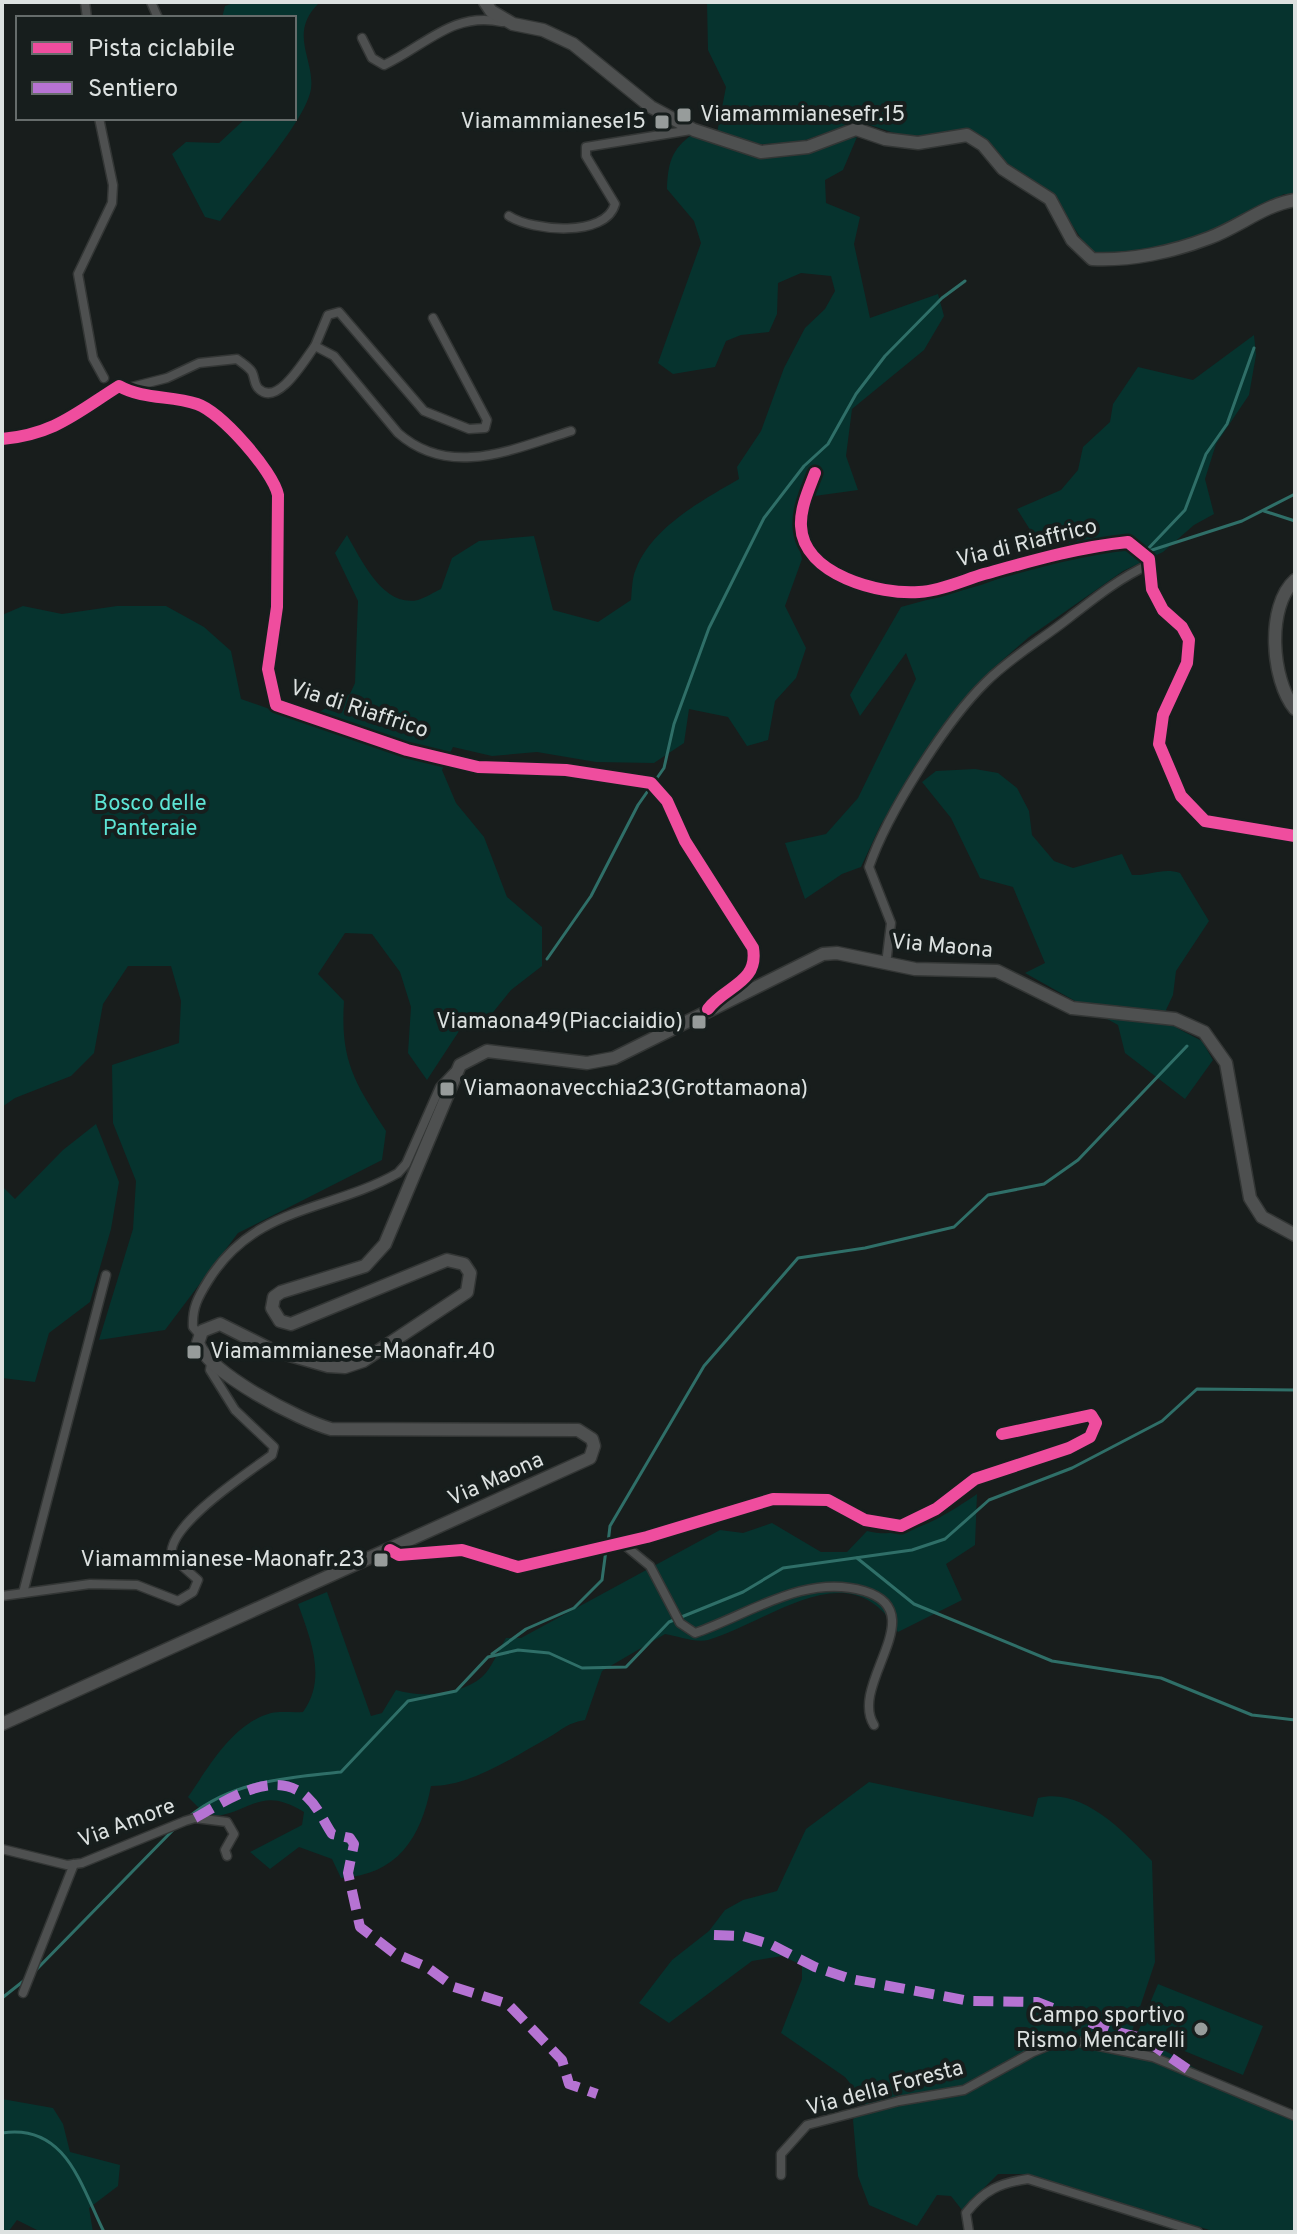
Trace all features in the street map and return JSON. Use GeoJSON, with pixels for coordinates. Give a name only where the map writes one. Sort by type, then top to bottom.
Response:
{"type":"FeatureCollection","features":[{"type":"Feature","properties":{"kind":"main road"},"geometry":{"type":"LineString","coordinates":[[485,2],[491,11],[513,24],[543,30],[573,44],[651,107],[694,130],[761,152],[808,147],[856,129],[885,139],[918,143],[967,135],[983,145],[1003,169],[1050,199],[1072,240],[1092,259],[1117,260],[1209,238],[1274,203],[1295,200]]}},
{"type":"Feature","properties":{"kind":"main road"},"geometry":{"type":"LineString","coordinates":[[1295,580],[1285,589],[1277,616],[1277,656],[1284,692],[1295,709]]}},
{"type":"Feature","properties":{"kind":"main road","name":"Via Maona"},"geometry":{"type":"LineString","coordinates":[[460,1065],[473,1055],[487,1051],[587,1063],[614,1058],[823,954],[837,953],[915,969],[997,971],[1072,1008],[1175,1019],[1204,1032],[1226,1063],[1250,1198],[1262,1217],[1295,1235]]}},
{"type":"Feature","properties":{"kind":"main road"},"geometry":{"type":"LineString","coordinates":[[211,1363],[199,1348],[199,1334],[208,1326],[224,1324],[272,1350],[345,1367],[363,1361],[467,1292],[470,1273],[464,1264],[447,1260],[291,1324],[280,1321],[272,1308],[274,1297],[281,1292],[365,1266],[385,1244],[460,1065]]}},
{"type":"Feature","properties":{"kind":"main road","name":"Via Maona"},"geometry":{"type":"LineString","coordinates":[[2,1724],[584,1463],[594,1450],[592,1439],[578,1430],[331,1429],[291,1415],[211,1363]]}},
{"type":"Feature","properties":{"kind":"street"},"geometry":{"type":"LineString","coordinates":[[362,38],[372,58],[384,65],[445,27],[471,20],[513,24]]}},
{"type":"Feature","properties":{"kind":"street"},"geometry":{"type":"LineString","coordinates":[[99,120],[113,185],[112,203],[78,274],[93,358],[104,378]]}},
{"type":"Feature","properties":{"kind":"street"},"geometry":{"type":"LineString","coordinates":[[509,216],[529,226],[549,228],[580,227],[600,220],[608,216],[615,204],[586,156],[586,147],[694,130]]}},
{"type":"Feature","properties":{"kind":"street"},"geometry":{"type":"LineString","coordinates":[[2,439],[42,433],[122,387],[167,378],[199,363],[237,359],[251,371],[257,388],[266,394],[274,394],[287,384],[315,346],[328,315],[339,312],[424,411],[469,429],[485,428],[487,420],[433,318]]}},
{"type":"Feature","properties":{"kind":"street"},"geometry":{"type":"LineString","coordinates":[[315,346],[334,356],[410,443],[438,455],[473,459],[571,431]]}},
{"type":"Feature","properties":{"kind":"street"},"geometry":{"type":"LineString","coordinates":[[93,372],[122,387]]}},
{"type":"Feature","properties":{"kind":"street","name":"Via di Riaffrico"},"geometry":{"type":"LineString","coordinates":[[122,387],[159,399],[196,403],[212,412],[275,481],[279,562],[268,669],[276,705],[407,750],[478,767],[566,770],[651,783],[667,801],[685,841],[753,948],[753,967],[748,976],[708,1009]]}},
{"type":"Feature","properties":{"kind":"street","name":"Via di Riaffrico"},"geometry":{"type":"LineString","coordinates":[[815,473],[803,507],[800,527],[806,544],[838,574],[884,592],[921,593],[1054,555],[1114,543],[1128,542],[1149,559],[1150,564]]}},
{"type":"Feature","properties":{"kind":"street"},"geometry":{"type":"LineString","coordinates":[[886,964],[891,923],[869,867],[909,790],[937,746],[984,684],[1011,659],[1114,581],[1150,564],[1152,589],[1163,610],[1182,627],[1189,640],[1187,663],[1163,715],[1159,744],[1181,796],[1205,821],[1295,836]]}},
{"type":"Feature","properties":{"kind":"street"},"geometry":{"type":"LineString","coordinates":[[199,1334],[193,1327],[196,1301],[216,1267],[238,1242],[256,1230],[398,1173],[406,1164],[440,1087],[460,1065]]}},
{"type":"Feature","properties":{"kind":"street"},"geometry":{"type":"LineString","coordinates":[[23,1593],[106,1275]]}},
{"type":"Feature","properties":{"kind":"street"},"geometry":{"type":"LineString","coordinates":[[2,1596],[90,1584],[137,1585],[178,1601],[196,1588],[197,1578],[170,1554],[172,1544],[216,1493],[272,1455],[274,1447],[235,1410],[210,1370],[211,1363]]}},
{"type":"Feature","properties":{"kind":"street"},"geometry":{"type":"LineString","coordinates":[[390,1550],[399,1555],[462,1550],[518,1567],[622,1543],[773,1499],[828,1500],[865,1520],[901,1526],[936,1509],[975,1479],[1069,1448],[1090,1437],[1096,1423],[1091,1415],[1002,1434]]}},
{"type":"Feature","properties":{"kind":"street"},"geometry":{"type":"LineString","coordinates":[[622,1543],[650,1566],[680,1623],[695,1633],[795,1591],[844,1588],[865,1591],[885,1603],[892,1614],[893,1630],[871,1690],[870,1719],[874,1725]]}},
{"type":"Feature","properties":{"kind":"street","name":"Via Amore"},"geometry":{"type":"LineString","coordinates":[[2,1849],[74,1864],[195,1818],[227,1822],[234,1834],[225,1850],[227,1856]]}},
{"type":"Feature","properties":{"kind":"street"},"geometry":{"type":"LineString","coordinates":[[23,1993],[74,1864]]}},
{"type":"Feature","properties":{"kind":"street","name":"Via della Foresta"},"geometry":{"type":"LineString","coordinates":[[781,2175],[781,2154],[807,2125],[899,2101],[964,2090],[1033,2052],[1052,2044],[1075,2041],[1153,2057],[1295,2116]]}},
{"type":"Feature","properties":{"kind":"street"},"geometry":{"type":"LineString","coordinates":[[969,2232],[966,2213],[979,2196],[1003,2182],[1028,2179],[1198,2232]]}},
{"type":"Feature","properties":{"kind":"green space"},"geometry":{"type":"Polygon","coordinates":[[[236,2],[320,2],[305,24],[305,46],[311,78],[307,103],[286,137],[220,221],[205,217],[172,154],[186,142],[219,143],[244,120],[296,120],[296,16],[222,16],[225,6],[236,2]]]}},
{"type":"Feature","properties":{"kind":"green space"},"geometry":{"type":"Polygon","coordinates":[[[707,2],[1295,2],[1295,196],[1284,194],[1223,228],[1159,248],[1111,257],[1089,250],[1049,191],[1017,175],[983,138],[966,130],[906,137],[870,125],[845,126],[797,143],[760,144],[717,133],[726,87],[708,50],[707,2]]]}},
{"type":"Feature","properties":{"kind":"green space","name":"Bosco delle Panteraie"},"geometry":{"type":"Polygon","coordinates":[[[693,134],[766,156],[857,137],[843,170],[825,180],[826,203],[860,217],[854,244],[870,318],[938,294],[944,316],[924,350],[852,409],[846,456],[858,490],[800,498],[795,526],[802,559],[785,606],[806,648],[796,678],[775,701],[768,740],[747,746],[728,717],[689,709],[684,743],[654,763],[596,762],[537,752],[492,756],[453,747],[442,770],[456,803],[484,837],[507,897],[542,927],[542,966],[511,990],[490,1016],[463,1025],[427,1080],[408,1053],[411,1007],[400,972],[372,934],[345,933],[318,974],[344,1001],[347,1056],[358,1085],[386,1131],[382,1160],[238,1233],[165,1330],[99,1340],[133,1229],[136,1181],[113,1123],[112,1065],[179,1043],[181,1001],[171,966],[128,966],[103,1004],[94,1053],[71,1076],[15,1098],[2,1107],[2,615],[23,606],[62,614],[117,606],[166,606],[204,627],[231,651],[241,699],[304,721],[350,694],[355,683],[358,601],[335,553],[347,535],[375,580],[394,597],[405,600],[418,600],[441,589],[452,558],[479,541],[534,536],[553,610],[598,622],[631,600],[635,572],[654,540],[680,516],[739,479],[737,467],[761,431],[784,368],[805,328],[825,309],[835,291],[831,276],[801,273],[778,283],[777,314],[769,332],[741,335],[726,341],[715,367],[673,374],[658,363],[701,243],[694,221],[667,189],[672,158],[680,145],[693,134]]]}},
{"type":"Feature","properties":{"kind":"green space"},"geometry":{"type":"Polygon","coordinates":[[[1254,335],[1256,355],[1249,395],[1216,444],[1205,479],[1214,514],[1194,525],[1163,552],[1123,571],[1029,637],[991,670],[937,738],[881,824],[861,867],[842,874],[805,899],[785,843],[826,834],[858,798],[916,679],[906,653],[860,716],[850,695],[901,607],[981,585],[1049,560],[1017,509],[1061,490],[1078,470],[1083,447],[1110,422],[1113,404],[1138,367],[1193,380],[1254,335]]]}},
{"type":"Feature","properties":{"kind":"green space"},"geometry":{"type":"Polygon","coordinates":[[[975,769],[998,773],[1017,788],[1029,811],[1032,835],[1054,861],[1073,868],[1122,854],[1132,875],[1168,871],[1180,873],[1209,921],[1176,971],[1173,995],[1166,1010],[1177,1028],[1202,1041],[1213,1060],[1185,1099],[1125,1053],[1118,1025],[1025,973],[1045,963],[1013,887],[980,878],[951,818],[922,782],[936,771],[975,769]]]}},
{"type":"Feature","properties":{"kind":"green space"},"geometry":{"type":"Polygon","coordinates":[[[96,1124],[119,1182],[111,1229],[90,1302],[49,1333],[35,1382],[2,1378],[2,1186],[15,1199],[63,1150],[96,1124]]]}},
{"type":"Feature","properties":{"kind":"green space"},"geometry":{"type":"Polygon","coordinates":[[[977,1494],[975,1545],[946,1564],[962,1600],[898,1632],[879,1608],[857,1596],[834,1593],[784,1607],[708,1640],[665,1634],[602,1671],[585,1720],[568,1725],[476,1776],[431,1786],[421,1822],[413,1837],[391,1861],[377,1870],[341,1878],[332,1859],[299,1847],[270,1869],[250,1852],[302,1825],[304,1812],[289,1804],[266,1800],[208,1817],[188,1797],[213,1760],[245,1727],[271,1713],[303,1712],[314,1686],[315,1673],[312,1645],[298,1604],[327,1592],[371,1716],[382,1713],[396,1690],[417,1694],[440,1693],[473,1683],[489,1669],[506,1638],[521,1638],[720,1530],[743,1533],[772,1523],[821,1552],[847,1552],[867,1531],[896,1533],[911,1529],[938,1518],[977,1494]]]}},
{"type":"Feature","properties":{"kind":"green space"},"geometry":{"type":"Polygon","coordinates":[[[869,1782],[1033,1817],[1038,1798],[1055,1796],[1071,1799],[1101,1814],[1152,1861],[1155,1962],[1132,2031],[1223,2085],[1245,2090],[1295,2115],[1295,2232],[1216,2232],[1026,2174],[998,2174],[962,2210],[951,2196],[937,2195],[917,2226],[869,2205],[858,2176],[853,2120],[863,2099],[845,2077],[781,2033],[802,1979],[802,1965],[782,1956],[752,1961],[669,2023],[639,2003],[672,1960],[709,1931],[725,1910],[743,1900],[777,1891],[806,1829],[869,1782]]]}},
{"type":"Feature","properties":{"kind":"green space","name":"Campo sportivo Rismo Mencarelli"},"geometry":{"type":"Polygon","coordinates":[[[1158,1984],[1263,2026],[1243,2075],[1138,2032],[1158,1984]]]}},
{"type":"Feature","properties":{"kind":"green space"},"geometry":{"type":"Polygon","coordinates":[[[2,2099],[53,2108],[63,2124],[70,2152],[120,2165],[118,2186],[89,2208],[93,2232],[41,2232],[17,2220],[8,2232],[2,2232],[2,2099]]]}},
{"type":"Feature","properties":{"kind":"waterway"},"geometry":{"type":"LineString","coordinates":[[547,959],[591,896],[638,805],[664,768],[674,724],[709,628],[764,518],[804,466],[828,444],[856,394],[885,356],[942,298],[965,281]]}},
{"type":"Feature","properties":{"kind":"waterway"},"geometry":{"type":"LineString","coordinates":[[1145,552],[1185,510],[1206,454],[1227,424],[1254,348]]}},
{"type":"Feature","properties":{"kind":"waterway"},"geometry":{"type":"LineString","coordinates":[[1149,551],[1242,521],[1295,494]]}},
{"type":"Feature","properties":{"kind":"waterway"},"geometry":{"type":"LineString","coordinates":[[1264,511],[1295,521]]}},
{"type":"Feature","properties":{"kind":"waterway"},"geometry":{"type":"LineString","coordinates":[[608,1543],[610,1526],[704,1366],[798,1258],[865,1248],[954,1227],[988,1195],[1044,1184],[1078,1160],[1187,1046]]}},
{"type":"Feature","properties":{"kind":"waterway"},"geometry":{"type":"LineString","coordinates":[[190,1816],[207,1804],[243,1788],[282,1779],[341,1772],[408,1701],[456,1691],[488,1657],[518,1650],[549,1653],[582,1668],[626,1667],[669,1622],[743,1592],[783,1568],[912,1550],[945,1539],[989,1500],[1072,1468],[1162,1421],[1197,1389],[1295,1390]]}},
{"type":"Feature","properties":{"kind":"waterway"},"geometry":{"type":"LineString","coordinates":[[492,1654],[526,1629],[574,1608],[602,1580],[606,1550]]}},
{"type":"Feature","properties":{"kind":"waterway"},"geometry":{"type":"LineString","coordinates":[[857,1558],[914,1604],[1052,1661],[1161,1678],[1252,1715],[1295,1720]]}},
{"type":"Feature","properties":{"kind":"waterway"},"geometry":{"type":"LineString","coordinates":[[35,1971],[175,1828]]}},
{"type":"Feature","properties":{"kind":"waterway"},"geometry":{"type":"LineString","coordinates":[[2,1998],[26,1979]]}},
{"type":"Feature","properties":{"kind":"waterway"},"geometry":{"type":"LineString","coordinates":[[2,2133],[24,2132],[42,2138],[56,2148],[78,2178],[104,2232]]}},
{"type":"Feature","properties":{"kind":"marked path"},"geometry":{"type":"LineString","coordinates":[[195,1818],[235,1796],[265,1786],[280,1785],[307,1797],[332,1834],[350,1838],[354,1844],[348,1873],[360,1927],[394,1953],[427,1967],[454,1987],[508,2004],[562,2060],[569,2084],[597,2094]]}},
{"type":"Feature","properties":{"kind":"marked path"},"geometry":{"type":"LineString","coordinates":[[714,1935],[743,1936],[772,1945],[815,1967],[851,1979],[970,2001],[1037,2002],[1109,2030],[1142,2038],[1189,2070]]}},
{"type":"Feature","properties":{"kind":"cycle path"},"geometry":{"type":"LineString","coordinates":[[2,439],[51,427],[119,386],[138,393],[197,404],[219,418],[257,458],[278,495],[277,607],[268,669],[276,705],[407,750],[478,767],[566,770],[651,783],[667,801],[685,841],[753,948],[751,969],[746,977],[708,1009]]}},
{"type":"Feature","properties":{"kind":"cycle path"},"geometry":{"type":"LineString","coordinates":[[815,473],[802,512],[805,543],[829,569],[884,590],[935,590],[1055,555],[1128,542],[1149,559],[1152,589],[1163,610],[1182,627],[1189,640],[1187,663],[1163,715],[1159,744],[1181,796],[1205,821],[1295,836]]}},
{"type":"Feature","properties":{"kind":"cycle path"},"geometry":{"type":"LineString","coordinates":[[390,1550],[399,1555],[462,1550],[518,1567],[647,1537],[773,1499],[828,1500],[865,1520],[901,1526],[936,1509],[975,1479],[1069,1448],[1090,1437],[1096,1423],[1091,1415],[1002,1434]]}},
{"type":"Feature","properties":{"kind":"place","name":"Viamammianesefr.15"},"geometry":{"type":"Point","coordinates":[684,115]}},
{"type":"Feature","properties":{"kind":"place","name":"Viamammianese15"},"geometry":{"type":"Point","coordinates":[662,122]}},
{"type":"Feature","properties":{"kind":"place","name":"Viamaona49(Piacciaidio)"},"geometry":{"type":"Point","coordinates":[699,1022]}},
{"type":"Feature","properties":{"kind":"place","name":"Viamaonavecchia23(Grottamaona)"},"geometry":{"type":"Point","coordinates":[447,1089]}},
{"type":"Feature","properties":{"kind":"place","name":"Viamammianese-Maonafr.40"},"geometry":{"type":"Point","coordinates":[194,1352]}},
{"type":"Feature","properties":{"kind":"place","name":"Viamammianese-Maonafr.23"},"geometry":{"type":"Point","coordinates":[381,1560]}},
{"type":"Feature","properties":{"kind":"place","name":"Campo sportivo Rismo Mencarelli"},"geometry":{"type":"Point","coordinates":[1201,2029]}}]}
